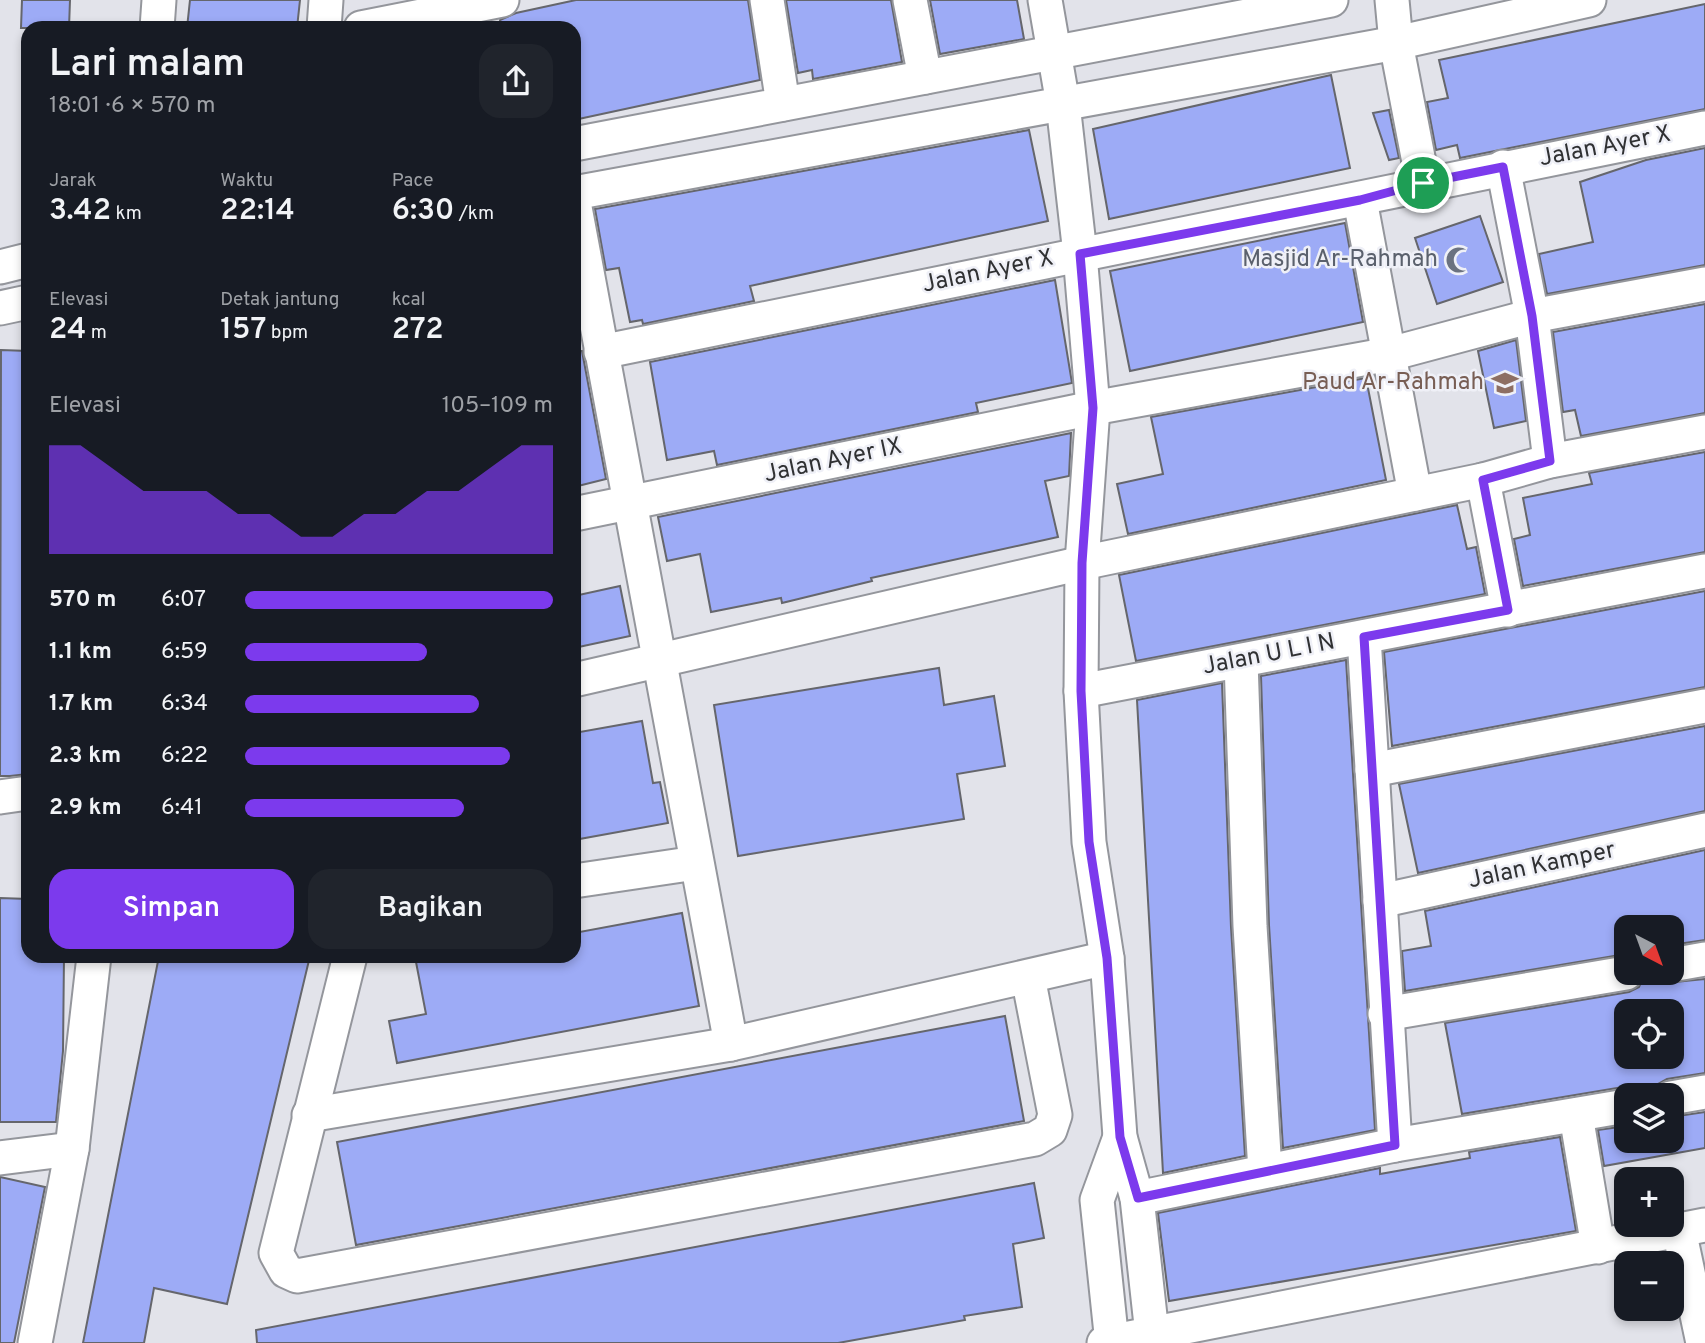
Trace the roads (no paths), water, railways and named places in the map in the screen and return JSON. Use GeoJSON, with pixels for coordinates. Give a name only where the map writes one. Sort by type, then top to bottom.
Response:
{"type":"FeatureCollection","features":[{"type":"Feature","properties":{"kind":"street"},"geometry":{"type":"LineString","coordinates":[[158,21],[159,0]]}},
{"type":"Feature","properties":{"kind":"street"},"geometry":{"type":"LineString","coordinates":[[324,21],[326,0]]}},
{"type":"Feature","properties":{"kind":"street"},"geometry":{"type":"LineString","coordinates":[[396,21],[502,0]]}},
{"type":"Feature","properties":{"kind":"street"},"geometry":{"type":"LineString","coordinates":[[766,0],[783,104]]}},
{"type":"Feature","properties":{"kind":"street"},"geometry":{"type":"LineString","coordinates":[[910,0],[925,77]]}},
{"type":"Feature","properties":{"kind":"street"},"geometry":{"type":"LineString","coordinates":[[1045,0],[1063,104],[1080,254],[1093,408],[1082,563],[1081,691],[1089,842],[1107,958],[1120,1137],[1138,1198],[1153,1338]]}},
{"type":"Feature","properties":{"kind":"street"},"geometry":{"type":"LineString","coordinates":[[581,143],[1331,0]]}},
{"type":"Feature","properties":{"kind":"street"},"geometry":{"type":"LineString","coordinates":[[1392,0],[1396,43],[1423,183]]}},
{"type":"Feature","properties":{"kind":"street"},"geometry":{"type":"LineString","coordinates":[[581,192],[1396,43],[1589,0]]}},
{"type":"Feature","properties":{"kind":"street","name":"Jalan Ayer X"},"geometry":{"type":"LineString","coordinates":[[601,352],[1360,200],[1423,183],[1705,128]]}},
{"type":"Feature","properties":{"kind":"street"},"geometry":{"type":"LineString","coordinates":[[1503,167],[1532,316],[1550,461]]}},
{"type":"Feature","properties":{"kind":"street"},"geometry":{"type":"LineString","coordinates":[[1360,200],[1415,494]]}},
{"type":"Feature","properties":{"kind":"street"},"geometry":{"type":"LineString","coordinates":[[581,241],[657,660],[731,1044]]}},
{"type":"Feature","properties":{"kind":"street"},"geometry":{"type":"LineString","coordinates":[[0,267],[21,262]]}},
{"type":"Feature","properties":{"kind":"street","name":"Jalan Ayer IX"},"geometry":{"type":"LineString","coordinates":[[581,512],[1093,408],[1390,354],[1532,316],[1705,284]]}},
{"type":"Feature","properties":{"kind":"street"},"geometry":{"type":"LineString","coordinates":[[0,308],[21,304]]}},
{"type":"Feature","properties":{"kind":"street"},"geometry":{"type":"LineString","coordinates":[[581,678],[1082,563],[1483,480],[1550,461],[1705,432]]}},
{"type":"Feature","properties":{"kind":"street"},"geometry":{"type":"LineString","coordinates":[[1483,480],[1508,610]]}},
{"type":"Feature","properties":{"kind":"street","name":"Jalan U L I N"},"geometry":{"type":"LineString","coordinates":[[1081,691],[1705,572]]}},
{"type":"Feature","properties":{"kind":"street"},"geometry":{"type":"LineString","coordinates":[[1364,637],[1395,1145]]}},
{"type":"Feature","properties":{"kind":"street"},"geometry":{"type":"LineString","coordinates":[[1241,661],[1250,926],[1265,1171]]}},
{"type":"Feature","properties":{"kind":"street"},"geometry":{"type":"LineString","coordinates":[[1372,771],[1705,706]]}},
{"type":"Feature","properties":{"kind":"street"},"geometry":{"type":"LineString","coordinates":[[0,797],[21,794]]}},
{"type":"Feature","properties":{"kind":"street","name":"Jalan Kamper"},"geometry":{"type":"LineString","coordinates":[[1380,901],[1705,830]]}},
{"type":"Feature","properties":{"kind":"street"},"geometry":{"type":"LineString","coordinates":[[581,880],[696,863]]}},
{"type":"Feature","properties":{"kind":"street"},"geometry":{"type":"LineString","coordinates":[[309,1115],[731,1044],[1107,958]]}},
{"type":"Feature","properties":{"kind":"street"},"geometry":{"type":"LineString","coordinates":[[1684,963],[1705,959]]}},
{"type":"Feature","properties":{"kind":"street"},"geometry":{"type":"LineString","coordinates":[[35,1343],[72,1149],[93,963]]}},
{"type":"Feature","properties":{"kind":"street"},"geometry":{"type":"LineString","coordinates":[[348,963],[276,1252],[286,1271],[297,1276],[1035,1139],[1050,1130],[1055,1115],[1028,977]]}},
{"type":"Feature","properties":{"kind":"street"},"geometry":{"type":"LineString","coordinates":[[1385,1014],[1614,975]]}},
{"type":"Feature","properties":{"kind":"street"},"geometry":{"type":"LineString","coordinates":[[1684,1096],[1705,1092]]}},
{"type":"Feature","properties":{"kind":"street"},"geometry":{"type":"LineString","coordinates":[[1138,1198],[1395,1145],[1614,1108]]}},
{"type":"Feature","properties":{"kind":"street"},"geometry":{"type":"LineString","coordinates":[[1576,1115],[1598,1247]]}},
{"type":"Feature","properties":{"kind":"street"},"geometry":{"type":"LineString","coordinates":[[1120,1137],[1097,1200],[1109,1342],[1153,1338],[1692,1227],[1703,1343]]}},
{"type":"Feature","properties":{"kind":"street"},"geometry":{"type":"LineString","coordinates":[[0,1158],[72,1149]]}},
{"type":"Feature","properties":{"kind":"place","name":"Masjid Ar-Rahmah"},"geometry":{"type":"Point","coordinates":[1459,260]}},
{"type":"Feature","properties":{"kind":"place","name":"Paud Ar-Rahmah"},"geometry":{"type":"Point","coordinates":[1505,383]}}]}
